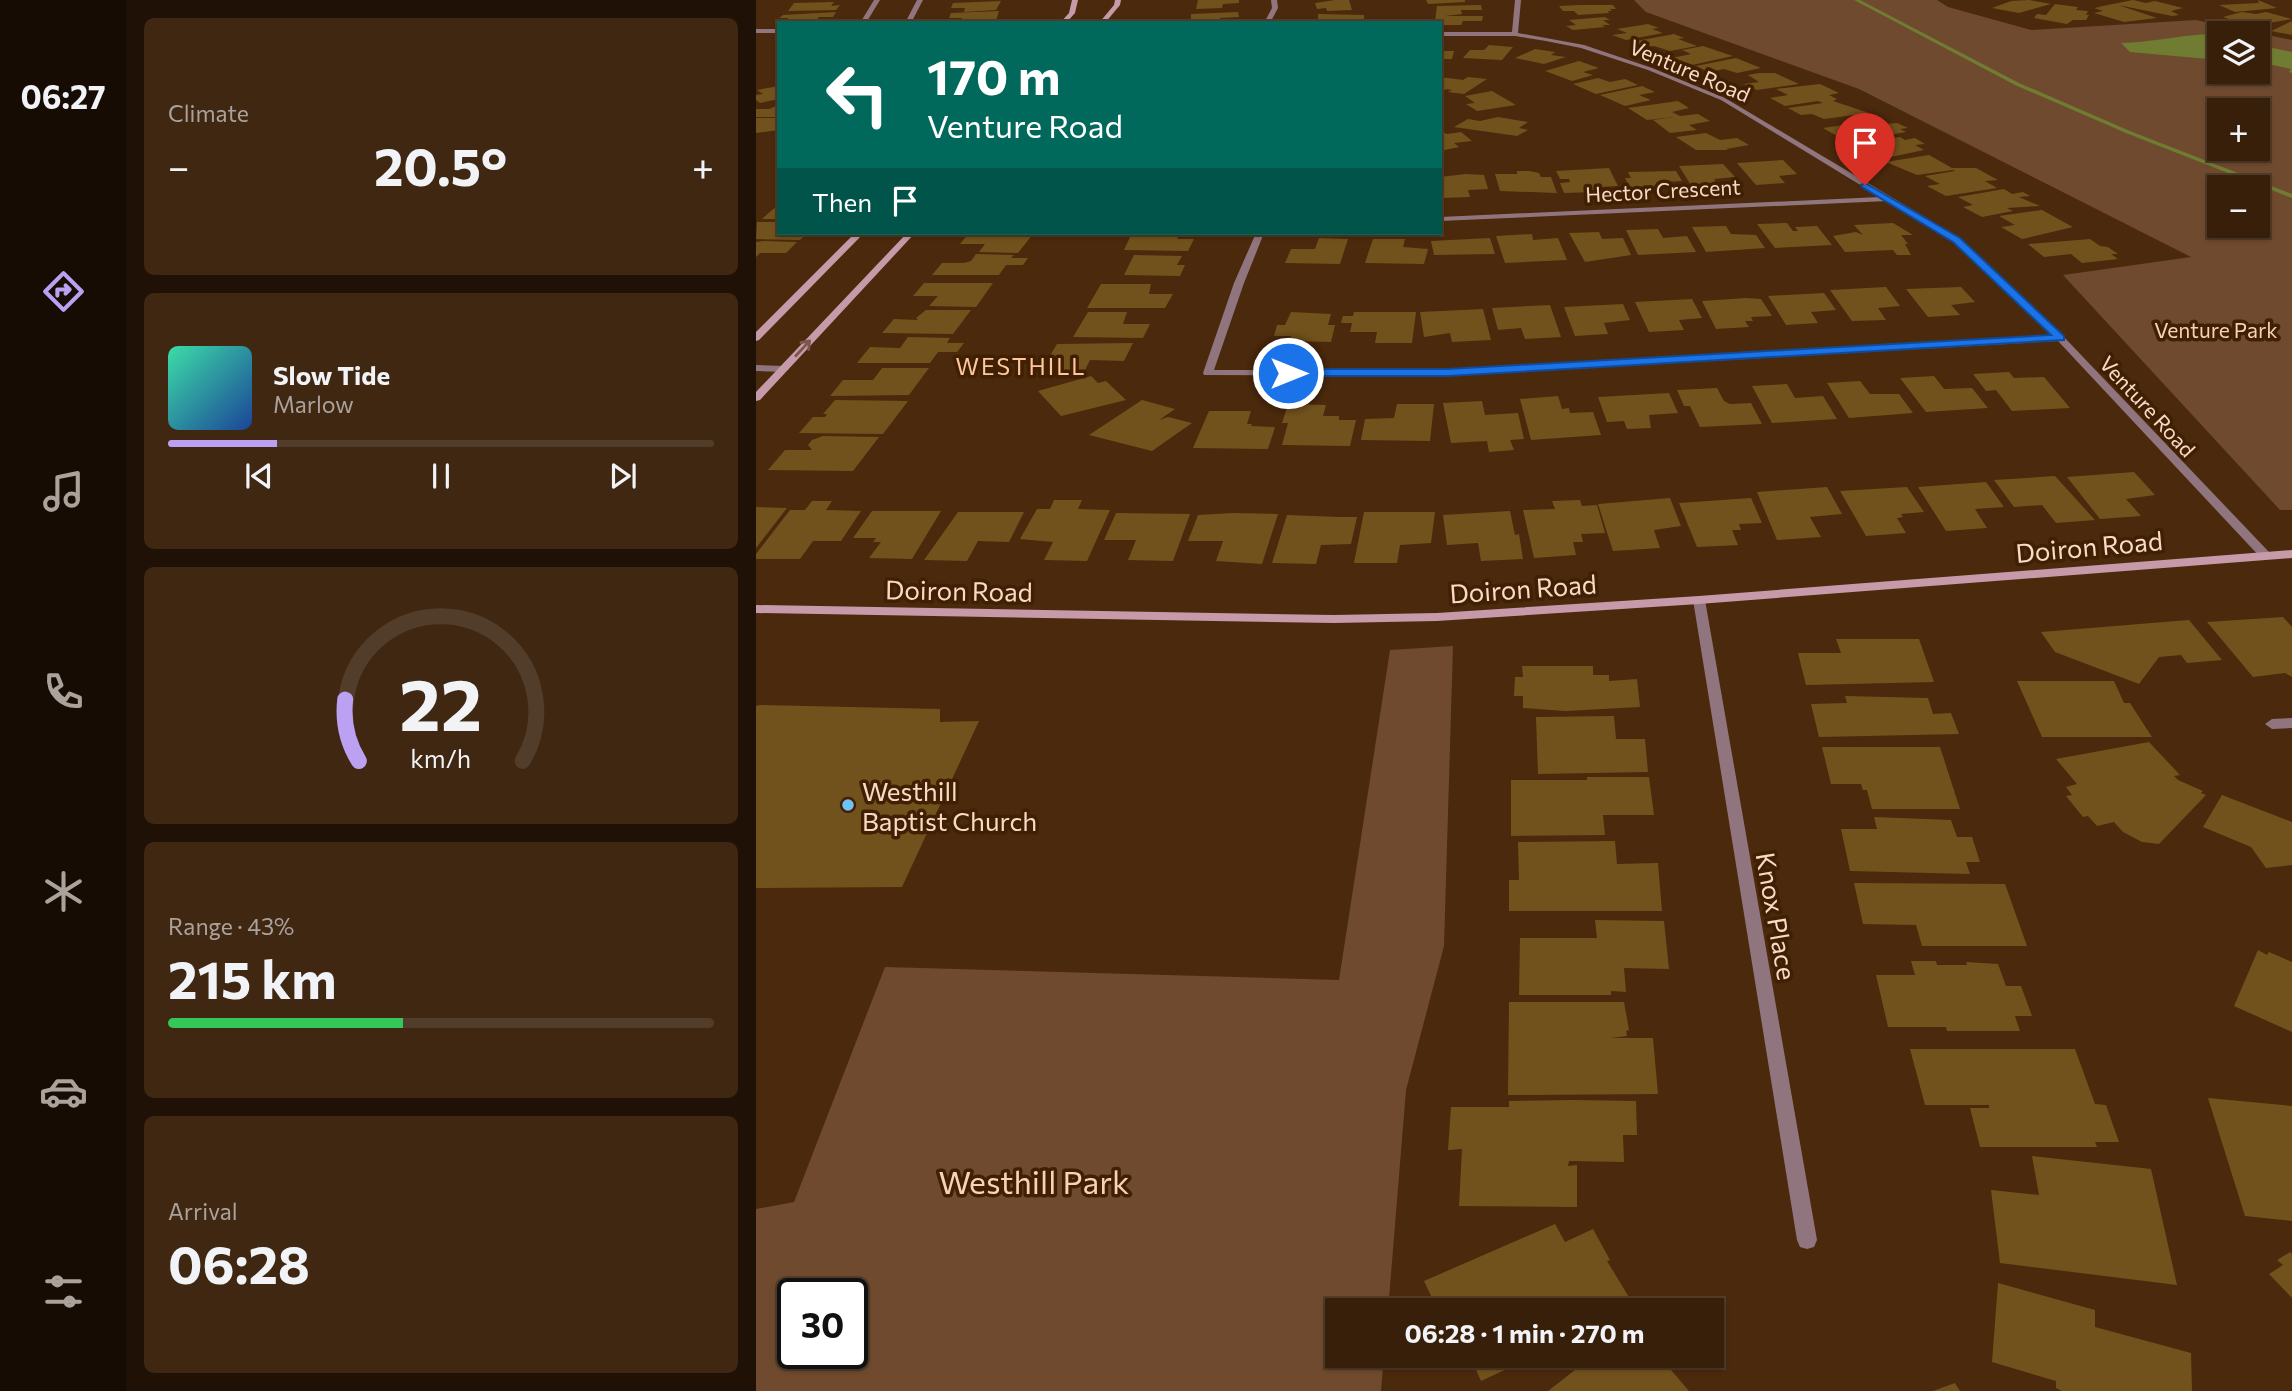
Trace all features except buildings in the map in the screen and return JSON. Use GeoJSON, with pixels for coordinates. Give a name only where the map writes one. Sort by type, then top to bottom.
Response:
{"type":"FeatureCollection","features":[{"type":"Feature","properties":{"kind":"street"},"geometry":{"type":"LineString","coordinates":[[864,21],[877,0]]}},
{"type":"Feature","properties":{"kind":"street"},"geometry":{"type":"LineString","coordinates":[[909,21],[920,0]]}},
{"type":"Feature","properties":{"kind":"street"},"geometry":{"type":"LineString","coordinates":[[1065,21],[1072,13],[1075,0]]}},
{"type":"Feature","properties":{"kind":"street"},"geometry":{"type":"LineString","coordinates":[[1104,21],[1118,0]]}},
{"type":"Feature","properties":{"kind":"street"},"geometry":{"type":"LineString","coordinates":[[1268,21],[1275,8],[1274,0]]}},
{"type":"Feature","properties":{"kind":"street"},"geometry":{"type":"LineString","coordinates":[[1515,34],[1518,0]]}},
{"type":"Feature","properties":{"kind":"street"},"geometry":{"type":"LineString","coordinates":[[756,31],[777,31]]}},
{"type":"Feature","properties":{"kind":"street","name":"Venture Road"},"geometry":{"type":"LineString","coordinates":[[1442,34],[1515,34],[1582,46],[1650,69],[1723,99],[1957,240],[2060,338],[2265,555]]}},
{"type":"Feature","properties":{"kind":"street","name":"Hector Crescent"},"geometry":{"type":"LineString","coordinates":[[1442,219],[1887,199]]}},
{"type":"Feature","properties":{"kind":"street"},"geometry":{"type":"LineString","coordinates":[[756,338],[858,235]]}},
{"type":"Feature","properties":{"kind":"street"},"geometry":{"type":"LineString","coordinates":[[756,398],[909,235]]}},
{"type":"Feature","properties":{"kind":"street"},"geometry":{"type":"LineString","coordinates":[[1259,235],[1238,282],[1208,373],[1448,373],[2060,338]]}},
{"type":"Feature","properties":{"kind":"street"},"geometry":{"type":"LineString","coordinates":[[756,368],[784,369]]}},
{"type":"Feature","properties":{"kind":"street","name":"Doiron Road"},"geometry":{"type":"LineString","coordinates":[[756,609],[1334,619],[1437,617],[1699,600],[2292,554]]}},
{"type":"Feature","properties":{"kind":"street","name":"Knox Place"},"geometry":{"type":"LineString","coordinates":[[1699,600],[1807,1240]]}},
{"type":"Feature","properties":{"kind":"street"},"geometry":{"type":"LineString","coordinates":[[2272,724],[2292,723]]}},
{"type":"Feature","properties":{"kind":"green space","name":"Venture Park"},"geometry":{"type":"Polygon","coordinates":[[[1634,0],[1937,0],[1948,7],[2031,30],[2196,20],[2207,22],[2207,84],[2270,84],[2270,35],[2292,40],[2292,510],[2280,510],[2063,275],[2191,257],[1859,89],[1646,12],[1634,0]]]}},
{"type":"Feature","properties":{"kind":"green space","name":"Westhill Park"},"geometry":{"type":"Polygon","coordinates":[[[1453,646],[1444,946],[1406,1090],[1389,1298],[1325,1298],[1325,1368],[1383,1368],[1381,1391],[756,1391],[756,1209],[794,1202],[885,967],[1339,980],[1390,650],[1453,646]]]}},
{"type":"Feature","properties":{"kind":"shaded area"},"geometry":{"type":"Polygon","coordinates":[[[2207,34],[2207,59],[2130,52],[2121,43],[2207,34]]]}},
{"type":"Feature","properties":{"kind":"shaded area"},"geometry":{"type":"Polygon","coordinates":[[[2270,47],[2292,52],[2292,73],[2289,72],[2291,69],[2270,65],[2270,47]]]}},
{"type":"Feature","properties":{"kind":"waterway"},"geometry":{"type":"LineString","coordinates":[[1856,0],[2017,84],[2128,132],[2292,196]]}},
{"type":"Feature","properties":{"kind":"place","name":"Westhill Baptist Church"},"geometry":{"type":"Point","coordinates":[848,805]}},
{"type":"Feature","properties":{"kind":"district","name":"WESTHILL"},"geometry":{"type":"Point","coordinates":[1021,366]}},
{"type":"Feature","properties":{"kind":"route"},"geometry":{"type":"LineString","coordinates":[[1288,373],[1448,373],[2060,338],[1957,240],[1865,185]]}}]}
